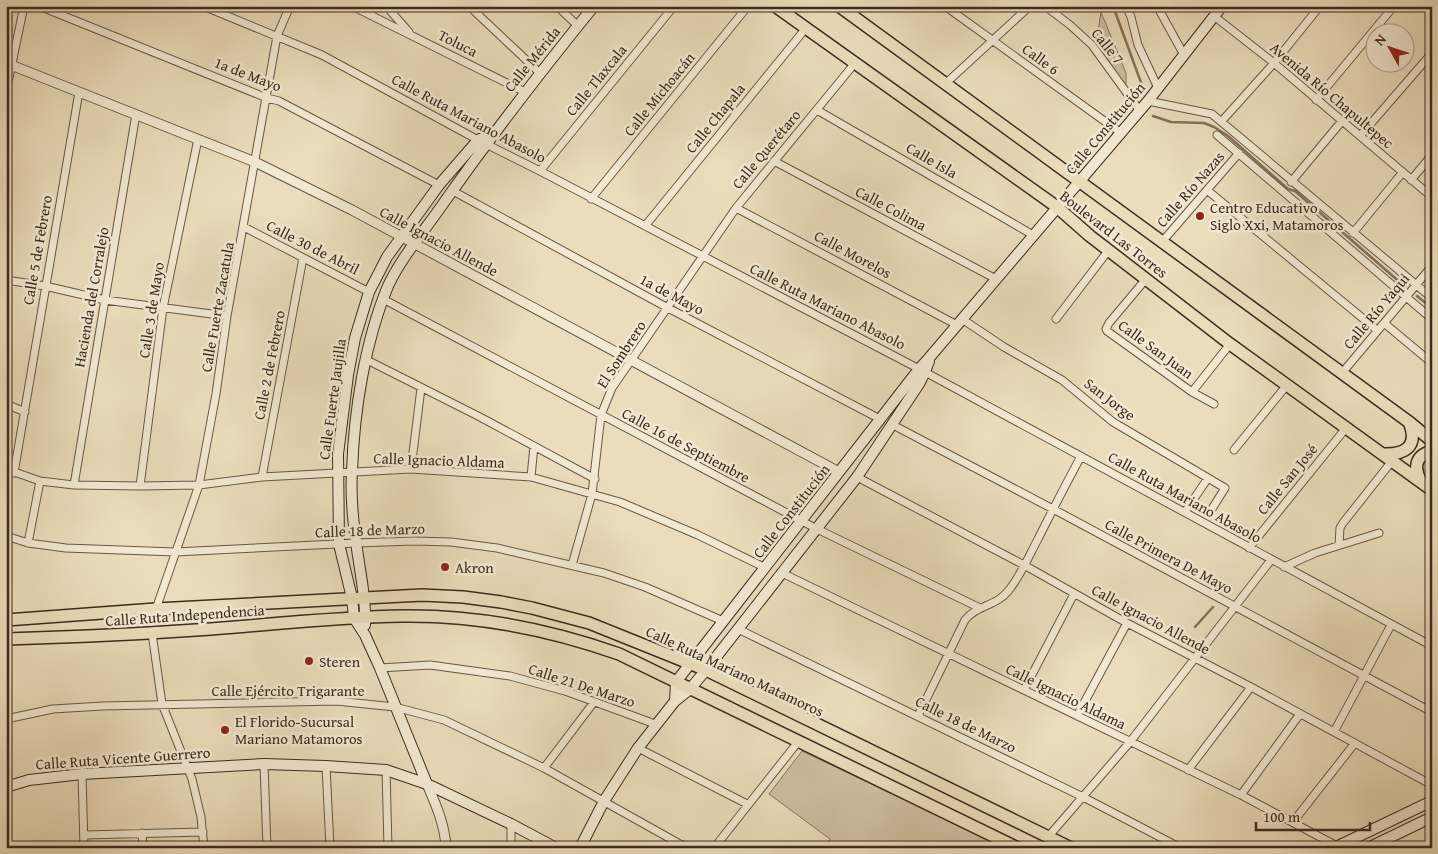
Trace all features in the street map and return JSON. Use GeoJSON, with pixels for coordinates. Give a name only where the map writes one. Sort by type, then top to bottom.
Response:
{"type":"FeatureCollection","features":[{"type":"Feature","properties":{"kind":"main road","name":"Calle Mérida"},"geometry":{"type":"LineString","coordinates":[[482,143],[495,132],[594,6]]}},
{"type":"Feature","properties":{"kind":"main road","name":"Boulevard Las Torres"},"geometry":{"type":"LineString","coordinates":[[775,6],[1057,207],[1108,251],[1230,344],[1432,490]]}},
{"type":"Feature","properties":{"kind":"main road","name":"Boulevard Las Torres"},"geometry":{"type":"LineString","coordinates":[[839,6],[1161,243],[1409,422],[1432,441]]}},
{"type":"Feature","properties":{"kind":"main road","name":"Calle Constitución"},"geometry":{"type":"LineString","coordinates":[[580,848],[588,829],[604,802],[655,724],[706,670],[857,478],[893,425],[929,358],[1140,111],[1218,10]]}},
{"type":"Feature","properties":{"kind":"main road","name":"Calle Fuerte Jaujilla"},"geometry":{"type":"LineString","coordinates":[[427,784],[405,727],[365,635],[352,598],[339,544],[338,454],[348,375],[355,338],[369,292],[387,257],[439,185],[482,143]]}},
{"type":"Feature","properties":{"kind":"main road","name":"Calle Fuerte Jaujilla"},"geometry":{"type":"LineString","coordinates":[[360,618],[365,597],[357,542],[352,472],[358,405],[366,360],[383,299],[401,263],[452,191],[482,143]]}},
{"type":"Feature","properties":{"kind":"main road","name":"Calle Constitución"},"geometry":{"type":"LineString","coordinates":[[676,682],[880,419],[922,371]]}},
{"type":"Feature","properties":{"kind":"main road"},"geometry":{"type":"LineString","coordinates":[[1382,454],[1399,453],[1408,449],[1413,436],[1409,422]]}},
{"type":"Feature","properties":{"kind":"main road"},"geometry":{"type":"LineString","coordinates":[[1422,482],[1416,470],[1417,464],[1419,458],[1432,451]]}},
{"type":"Feature","properties":{"kind":"main road","name":"Calle Ruta Mariano Matamoros"},"geometry":{"type":"LineString","coordinates":[[365,597],[422,595],[463,597],[532,608],[589,623],[706,670],[1071,848]]}},
{"type":"Feature","properties":{"kind":"main road","name":"Calle Ruta Independencia"},"geometry":{"type":"LineString","coordinates":[[8,619],[365,597]]}},
{"type":"Feature","properties":{"kind":"main road"},"geometry":{"type":"LineString","coordinates":[[360,618],[426,617],[466,620],[514,626],[592,645],[636,662],[1018,848]]}},
{"type":"Feature","properties":{"kind":"main road","name":"Calle Ruta Independencia"},"geometry":{"type":"LineString","coordinates":[[6,640],[152,633],[360,618]]}},
{"type":"Feature","properties":{"kind":"main road"},"geometry":{"type":"LineString","coordinates":[[675,701],[676,682]]}},
{"type":"Feature","properties":{"kind":"main road","name":"Calle Ruta Vicente Guerrero"},"geometry":{"type":"LineString","coordinates":[[6,786],[29,780],[82,774],[264,764],[386,770],[427,784],[556,848]]}},
{"type":"Feature","properties":{"kind":"main road"},"geometry":{"type":"LineString","coordinates":[[1336,847],[1432,801]]}},
{"type":"Feature","properties":{"kind":"main road"},"geometry":{"type":"LineString","coordinates":[[1368,848],[1432,817]]}},
{"type":"Feature","properties":{"kind":"street"},"geometry":{"type":"LineString","coordinates":[[6,92],[8,64],[24,6]]}},
{"type":"Feature","properties":{"kind":"street","name":"1a de Mayo"},"geometry":{"type":"LineString","coordinates":[[39,6],[267,98],[279,101],[439,185]]}},
{"type":"Feature","properties":{"kind":"street","name":"Calle Ruta Mariano Abasolo"},"geometry":{"type":"LineString","coordinates":[[204,6],[322,54],[482,143],[540,171],[922,371],[1432,646]]}},
{"type":"Feature","properties":{"kind":"street","name":"Calle Fuerte Zacatula"},"geometry":{"type":"LineString","coordinates":[[156,609],[199,485],[277,36],[290,6]]}},
{"type":"Feature","properties":{"kind":"street","name":"Toluca"},"geometry":{"type":"LineString","coordinates":[[352,6],[525,92]]}},
{"type":"Feature","properties":{"kind":"street"},"geometry":{"type":"LineString","coordinates":[[386,6],[412,36]]}},
{"type":"Feature","properties":{"kind":"street"},"geometry":{"type":"LineString","coordinates":[[469,6],[540,73]]}},
{"type":"Feature","properties":{"kind":"street"},"geometry":{"type":"LineString","coordinates":[[557,6],[578,26]]}},
{"type":"Feature","properties":{"kind":"street","name":"Calle Tlaxcala"},"geometry":{"type":"LineString","coordinates":[[540,171],[674,6]]}},
{"type":"Feature","properties":{"kind":"street","name":"Calle Michoacán"},"geometry":{"type":"LineString","coordinates":[[591,199],[748,6]]}},
{"type":"Feature","properties":{"kind":"street","name":"Calle 6"},"geometry":{"type":"LineString","coordinates":[[945,6],[1121,133]]}},
{"type":"Feature","properties":{"kind":"street"},"geometry":{"type":"LineString","coordinates":[[945,84],[1030,6]]}},
{"type":"Feature","properties":{"kind":"street","name":"Calle 7"},"geometry":{"type":"LineString","coordinates":[[1046,6],[1092,45],[1140,111]]}},
{"type":"Feature","properties":{"kind":"street"},"geometry":{"type":"LineString","coordinates":[[1126,6],[1131,17],[1138,45],[1158,88]]}},
{"type":"Feature","properties":{"kind":"street"},"geometry":{"type":"LineString","coordinates":[[1157,6],[1184,56]]}},
{"type":"Feature","properties":{"kind":"street"},"geometry":{"type":"LineString","coordinates":[[1221,122],[1274,63],[1320,6]]}},
{"type":"Feature","properties":{"kind":"street"},"geometry":{"type":"LineString","coordinates":[[1316,100],[1394,6]]}},
{"type":"Feature","properties":{"kind":"street","name":"Avenida Río Chapultepec"},"geometry":{"type":"LineString","coordinates":[[1218,10],[1316,100],[1432,196]]}},
{"type":"Feature","properties":{"kind":"street","name":"Calle Chapala"},"geometry":{"type":"LineString","coordinates":[[645,226],[806,28]]}},
{"type":"Feature","properties":{"kind":"street"},"geometry":{"type":"LineString","coordinates":[[1360,136],[1432,53]]}},
{"type":"Feature","properties":{"kind":"street","name":"Calle Querétaro"},"geometry":{"type":"LineString","coordinates":[[702,256],[736,208],[855,63]]}},
{"type":"Feature","properties":{"kind":"street","name":"Calle Ignacio Allende"},"geometry":{"type":"LineString","coordinates":[[8,64],[255,162],[352,210],[839,472]]}},
{"type":"Feature","properties":{"kind":"street","name":"Calle 5 de Febrero"},"geometry":{"type":"LineString","coordinates":[[14,473],[79,92]]}},
{"type":"Feature","properties":{"kind":"street"},"geometry":{"type":"LineString","coordinates":[[1148,101],[1208,113],[1221,122],[1432,298]]}},
{"type":"Feature","properties":{"kind":"street","name":"Calle Isla"},"geometry":{"type":"LineString","coordinates":[[817,110],[1033,235]]}},
{"type":"Feature","properties":{"kind":"street","name":"Hacienda del Corralejo"},"geometry":{"type":"LineString","coordinates":[[74,485],[136,114]]}},
{"type":"Feature","properties":{"kind":"street"},"geometry":{"type":"LineString","coordinates":[[1291,182],[1342,122]]}},
{"type":"Feature","properties":{"kind":"street"},"geometry":{"type":"LineString","coordinates":[[1217,135],[1432,320]]}},
{"type":"Feature","properties":{"kind":"street","name":"Calle 3 de Mayo"},"geometry":{"type":"LineString","coordinates":[[140,486],[163,308],[198,139]]}},
{"type":"Feature","properties":{"kind":"street","name":"Calle Río Nazas"},"geometry":{"type":"LineString","coordinates":[[1161,243],[1239,153]]}},
{"type":"Feature","properties":{"kind":"street"},"geometry":{"type":"LineString","coordinates":[[1411,180],[1432,155]]}},
{"type":"Feature","properties":{"kind":"street","name":"Calle Colima"},"geometry":{"type":"LineString","coordinates":[[774,162],[996,279]]}},
{"type":"Feature","properties":{"kind":"street"},"geometry":{"type":"LineString","coordinates":[[1353,233],[1403,172]]}},
{"type":"Feature","properties":{"kind":"street"},"geometry":{"type":"LineString","coordinates":[[1207,190],[1377,330]]}},
{"type":"Feature","properties":{"kind":"street","name":"1a de Mayo"},"geometry":{"type":"LineString","coordinates":[[452,191],[668,308],[880,419]]}},
{"type":"Feature","properties":{"kind":"street","name":"Calle Morelos"},"geometry":{"type":"LineString","coordinates":[[736,208],[959,322]]}},
{"type":"Feature","properties":{"kind":"street","name":"Calle 30 de Abril"},"geometry":{"type":"LineString","coordinates":[[244,227],[369,292]]}},
{"type":"Feature","properties":{"kind":"street"},"geometry":{"type":"LineString","coordinates":[[1056,319],[1108,251]]}},
{"type":"Feature","properties":{"kind":"street","name":"El Sombrero"},"geometry":{"type":"LineString","coordinates":[[572,565],[595,479],[601,415],[612,388],[702,256]]}},
{"type":"Feature","properties":{"kind":"street","name":"Calle 2 de Febrero"},"geometry":{"type":"LineString","coordinates":[[262,477],[303,258]]}},
{"type":"Feature","properties":{"kind":"street","name":"Calle Río Yaqui"},"geometry":{"type":"LineString","coordinates":[[1342,373],[1432,266]]}},
{"type":"Feature","properties":{"kind":"street","name":"Calle San Juan"},"geometry":{"type":"LineString","coordinates":[[1146,279],[1109,323],[1106,329],[1109,333],[1192,392],[1230,344]]}},
{"type":"Feature","properties":{"kind":"street"},"geometry":{"type":"LineString","coordinates":[[6,280],[45,286],[105,300],[228,316]]}},
{"type":"Feature","properties":{"kind":"street","name":"Calle 16 de Septiembre"},"geometry":{"type":"LineString","coordinates":[[383,299],[802,521],[980,608]]}},
{"type":"Feature","properties":{"kind":"street","name":"San Jorge"},"geometry":{"type":"LineString","coordinates":[[959,322],[1062,380],[1113,422],[1225,488],[1210,512]]}},
{"type":"Feature","properties":{"kind":"street"},"geometry":{"type":"LineString","coordinates":[[1384,323],[1432,363]]}},
{"type":"Feature","properties":{"kind":"street"},"geometry":{"type":"LineString","coordinates":[[366,360],[595,479]]}},
{"type":"Feature","properties":{"kind":"street"},"geometry":{"type":"LineString","coordinates":[[1234,450],[1287,386]]}},
{"type":"Feature","properties":{"kind":"street"},"geometry":{"type":"LineString","coordinates":[[411,470],[421,388]]}},
{"type":"Feature","properties":{"kind":"street"},"geometry":{"type":"LineString","coordinates":[[1192,392],[1214,404]]}},
{"type":"Feature","properties":{"kind":"street"},"geometry":{"type":"LineString","coordinates":[[6,404],[25,412]]}},
{"type":"Feature","properties":{"kind":"street","name":"Calle Primera De Mayo"},"geometry":{"type":"LineString","coordinates":[[893,425],[1432,712]]}},
{"type":"Feature","properties":{"kind":"street","name":"Calle San José"},"geometry":{"type":"LineString","coordinates":[[1249,548],[1346,428]]}},
{"type":"Feature","properties":{"kind":"street"},"geometry":{"type":"LineString","coordinates":[[531,478],[534,446]]}},
{"type":"Feature","properties":{"kind":"street"},"geometry":{"type":"LineString","coordinates":[[918,716],[965,620],[971,612],[991,605],[1009,590],[1081,456]]}},
{"type":"Feature","properties":{"kind":"street"},"geometry":{"type":"LineString","coordinates":[[1339,545],[1340,528],[1392,461]]}},
{"type":"Feature","properties":{"kind":"street","name":"Calle Ignacio Aldama"},"geometry":{"type":"LineString","coordinates":[[6,469],[40,481],[74,485],[199,485],[262,477],[411,470],[531,478],[620,502],[766,568]]}},
{"type":"Feature","properties":{"kind":"street","name":"Calle Ignacio Allende"},"geometry":{"type":"LineString","coordinates":[[857,478],[1024,565],[1127,623],[1251,687],[1432,785]]}},
{"type":"Feature","properties":{"kind":"street"},"geometry":{"type":"LineString","coordinates":[[1185,512],[1208,478]]}},
{"type":"Feature","properties":{"kind":"street"},"geometry":{"type":"LineString","coordinates":[[28,543],[40,481]]}},
{"type":"Feature","properties":{"kind":"street"},"geometry":{"type":"LineString","coordinates":[[1284,567],[1315,552],[1379,533]]}},
{"type":"Feature","properties":{"kind":"street","name":"Calle 18 de Marzo"},"geometry":{"type":"LineString","coordinates":[[6,536],[28,543],[99,550],[175,552],[357,542],[414,540],[451,542],[497,548],[604,573],[645,587],[723,621]]}},
{"type":"Feature","properties":{"kind":"street"},"geometry":{"type":"LineString","coordinates":[[1048,837],[1130,742],[1271,560]]}},
{"type":"Feature","properties":{"kind":"street","name":"Calle Ignacio Aldama"},"geometry":{"type":"LineString","coordinates":[[782,573],[1241,796],[1293,822],[1336,847]]}},
{"type":"Feature","properties":{"kind":"street"},"geometry":{"type":"LineString","coordinates":[[1024,690],[1074,594]]}},
{"type":"Feature","properties":{"kind":"street"},"geometry":{"type":"LineString","coordinates":[[1077,716],[1127,623]]}},
{"type":"Feature","properties":{"kind":"street"},"geometry":{"type":"LineString","coordinates":[[1334,732],[1391,625]]}},
{"type":"Feature","properties":{"kind":"street","name":"Calle 18 de Marzo"},"geometry":{"type":"LineString","coordinates":[[738,629],[1083,797],[1182,848]]}},
{"type":"Feature","properties":{"kind":"street"},"geometry":{"type":"LineString","coordinates":[[152,633],[162,704],[189,769],[201,816],[204,848]]}},
{"type":"Feature","properties":{"kind":"street","name":"Calle 21 De Marzo"},"geometry":{"type":"LineString","coordinates":[[380,668],[430,665],[510,676],[565,691],[655,724]]}},
{"type":"Feature","properties":{"kind":"street"},"geometry":{"type":"LineString","coordinates":[[1188,770],[1251,687]]}},
{"type":"Feature","properties":{"kind":"street","name":"Calle Ejército Trigarante"},"geometry":{"type":"LineString","coordinates":[[6,719],[53,709],[162,704],[336,701],[395,707],[444,720],[544,768],[687,848]]}},
{"type":"Feature","properties":{"kind":"street"},"geometry":{"type":"LineString","coordinates":[[544,768],[594,702]]}},
{"type":"Feature","properties":{"kind":"street"},"geometry":{"type":"LineString","coordinates":[[1241,796],[1300,714]]}},
{"type":"Feature","properties":{"kind":"street"},"geometry":{"type":"LineString","coordinates":[[714,848],[798,742]]}},
{"type":"Feature","properties":{"kind":"street"},"geometry":{"type":"LineString","coordinates":[[1293,822],[1355,743]]}},
{"type":"Feature","properties":{"kind":"street"},"geometry":{"type":"LineString","coordinates":[[638,748],[748,804]]}},
{"type":"Feature","properties":{"kind":"street"},"geometry":{"type":"LineString","coordinates":[[264,764],[267,848]]}},
{"type":"Feature","properties":{"kind":"street"},"geometry":{"type":"LineString","coordinates":[[326,766],[330,848]]}},
{"type":"Feature","properties":{"kind":"street"},"geometry":{"type":"LineString","coordinates":[[386,770],[388,848]]}},
{"type":"Feature","properties":{"kind":"street"},"geometry":{"type":"LineString","coordinates":[[82,774],[84,848]]}},
{"type":"Feature","properties":{"kind":"street","name":"Calle Fuerte Jaujilla"},"geometry":{"type":"LineString","coordinates":[[427,784],[440,814],[446,848]]}},
{"type":"Feature","properties":{"kind":"street"},"geometry":{"type":"LineString","coordinates":[[511,824],[511,848]]}},
{"type":"Feature","properties":{"kind":"street"},"geometry":{"type":"LineString","coordinates":[[84,835],[142,832],[203,832]]}},
{"type":"Feature","properties":{"kind":"street"},"geometry":{"type":"LineString","coordinates":[[142,832],[143,848]]}},
{"type":"Feature","properties":{"kind":"shaded area"},"geometry":{"type":"Polygon","coordinates":[[[1101,12],[1126,73],[1126,86],[1096,44],[1101,12]]]}},
{"type":"Feature","properties":{"kind":"shaded area"},"geometry":{"type":"Polygon","coordinates":[[[802,751],[1006,848],[823,848],[830,839],[769,794],[802,751]]]}},
{"type":"Feature","properties":{"kind":"waterway"},"geometry":{"type":"LineString","coordinates":[[1113,6],[1143,88]]}},
{"type":"Feature","properties":{"kind":"waterway"},"geometry":{"type":"LineString","coordinates":[[1153,116],[1171,122],[1204,123],[1228,136],[1288,189],[1295,191],[1402,284]]}},
{"type":"Feature","properties":{"kind":"waterway"},"geometry":{"type":"LineString","coordinates":[[1417,296],[1432,308]]}},
{"type":"Feature","properties":{"kind":"waterway"},"geometry":{"type":"LineString","coordinates":[[1195,627],[1213,607]]}},
{"type":"Feature","properties":{"kind":"place","name":"Centro Educativo Siglo Xxi, Matamoros"},"geometry":{"type":"Point","coordinates":[1200,216]}},
{"type":"Feature","properties":{"kind":"place","name":"Akron"},"geometry":{"type":"Point","coordinates":[445,567]}},
{"type":"Feature","properties":{"kind":"place","name":"Steren"},"geometry":{"type":"Point","coordinates":[309,661]}},
{"type":"Feature","properties":{"kind":"place","name":"El Florido-Sucursal Mariano Matamoros"},"geometry":{"type":"Point","coordinates":[225,730]}}]}
